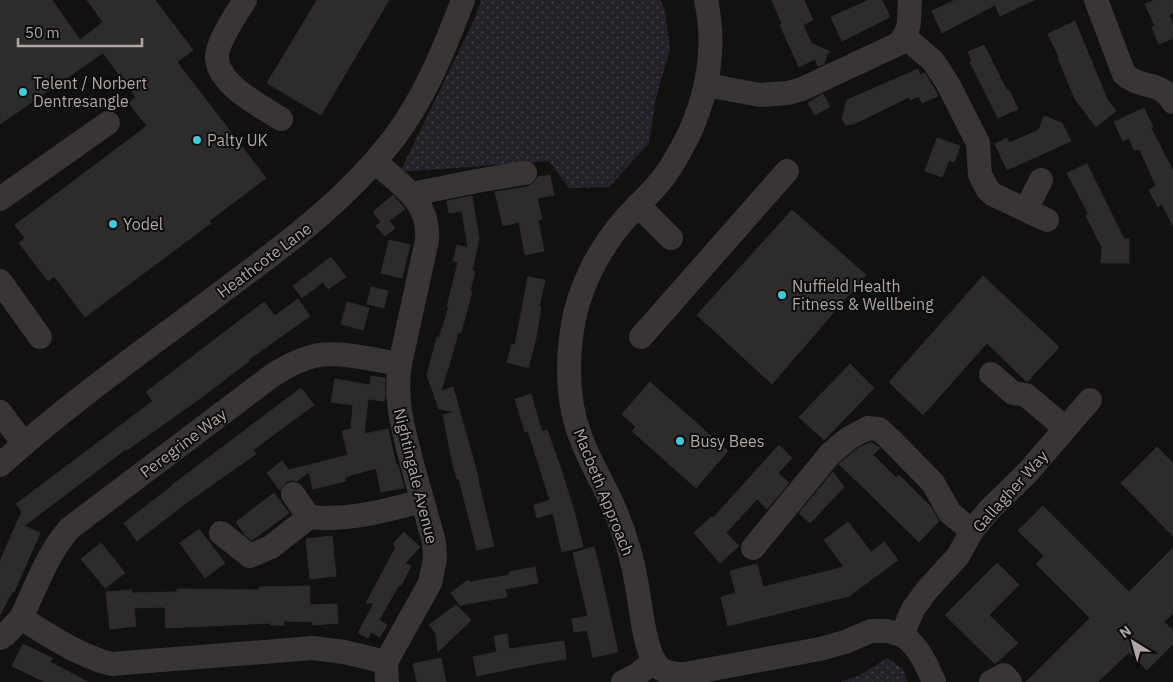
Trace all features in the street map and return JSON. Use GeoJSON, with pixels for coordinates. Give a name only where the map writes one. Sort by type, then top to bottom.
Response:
{"type":"FeatureCollection","features":[{"type":"Feature","properties":{"kind":"street"},"geometry":{"type":"LineString","coordinates":[[246,0],[229,26],[220,45],[217,59],[224,75],[236,89],[281,119]]}},
{"type":"Feature","properties":{"kind":"street","name":"Heathcote Lane"},"geometry":{"type":"LineString","coordinates":[[0,466],[24,444],[310,226],[334,204],[375,162],[416,105],[436,66],[463,0]]}},
{"type":"Feature","properties":{"kind":"street","name":"Macbeth Approach"},"geometry":{"type":"LineString","coordinates":[[654,661],[648,648],[630,551],[615,510],[587,453],[579,430],[572,398],[570,366],[572,329],[580,296],[601,252],[612,234],[665,176],[683,147],[700,108],[710,65],[710,16],[706,0]]}},
{"type":"Feature","properties":{"kind":"street"},"geometry":{"type":"LineString","coordinates":[[706,86],[760,95],[788,93],[802,89],[890,48],[905,37],[910,24],[910,0]]}},
{"type":"Feature","properties":{"kind":"street"},"geometry":{"type":"LineString","coordinates":[[1096,0],[1124,74],[1131,80],[1159,87],[1168,93],[1173,102]]}},
{"type":"Feature","properties":{"kind":"street"},"geometry":{"type":"LineString","coordinates":[[905,37],[933,61],[948,84],[978,143],[980,175],[988,190],[994,195],[1047,220]]}},
{"type":"Feature","properties":{"kind":"street"},"geometry":{"type":"LineString","coordinates":[[0,200],[108,123]]}},
{"type":"Feature","properties":{"kind":"street","name":"Nightingale Avenue"},"geometry":{"type":"LineString","coordinates":[[375,162],[412,194],[424,213],[428,231],[397,378],[397,399],[400,420],[435,550],[434,572],[387,672]]}},
{"type":"Feature","properties":{"kind":"street"},"geometry":{"type":"LineString","coordinates":[[641,337],[787,171]]}},
{"type":"Feature","properties":{"kind":"street"},"geometry":{"type":"LineString","coordinates":[[412,194],[525,173]]}},
{"type":"Feature","properties":{"kind":"street"},"geometry":{"type":"LineString","coordinates":[[1026,209],[1041,180]]}},
{"type":"Feature","properties":{"kind":"street"},"geometry":{"type":"LineString","coordinates":[[638,205],[672,238]]}},
{"type":"Feature","properties":{"kind":"street"},"geometry":{"type":"LineString","coordinates":[[0,282],[40,337]]}},
{"type":"Feature","properties":{"kind":"street","name":"Peregrine Way"},"geometry":{"type":"LineString","coordinates":[[0,638],[21,618],[49,557],[58,541],[70,528],[273,375],[293,363],[318,355],[343,355],[400,364]]}},
{"type":"Feature","properties":{"kind":"street"},"geometry":{"type":"LineString","coordinates":[[991,374],[1013,393],[1026,395],[1065,428]]}},
{"type":"Feature","properties":{"kind":"street","name":"Gallagher Way"},"geometry":{"type":"LineString","coordinates":[[902,635],[913,609],[927,590],[958,556],[972,531],[989,510],[1028,472],[1090,400]]}},
{"type":"Feature","properties":{"kind":"street"},"geometry":{"type":"LineString","coordinates":[[0,412],[24,444]]}},
{"type":"Feature","properties":{"kind":"street"},"geometry":{"type":"LineString","coordinates":[[753,548],[830,454],[849,438],[868,428],[879,429],[891,440],[933,483],[950,513],[972,531]]}},
{"type":"Feature","properties":{"kind":"street"},"geometry":{"type":"LineString","coordinates":[[293,494],[310,517]]}},
{"type":"Feature","properties":{"kind":"street"},"geometry":{"type":"LineString","coordinates":[[221,533],[250,556],[271,547],[310,517],[357,517],[422,501]]}},
{"type":"Feature","properties":{"kind":"street"},"geometry":{"type":"LineString","coordinates":[[21,618],[75,651],[111,664],[313,648],[336,650],[387,672]]}},
{"type":"Feature","properties":{"kind":"street"},"geometry":{"type":"LineString","coordinates":[[623,682],[637,675],[654,661],[660,668],[669,673],[685,674],[820,649],[845,642],[871,631],[887,631],[902,635],[909,640],[918,651],[934,682]]}},
{"type":"Feature","properties":{"kind":"street"},"geometry":{"type":"LineString","coordinates":[[991,682],[1004,675],[1010,682]]}},
{"type":"Feature","properties":{"kind":"shaded area"},"geometry":{"type":"Polygon","coordinates":[[[481,0],[661,0],[665,11],[670,49],[656,98],[649,143],[609,187],[569,188],[549,161],[400,172],[474,20],[481,0]]]}},
{"type":"Feature","properties":{"kind":"shaded area"},"geometry":{"type":"Polygon","coordinates":[[[887,658],[903,669],[908,682],[839,682],[860,675],[887,658]]]}},
{"type":"Feature","properties":{"kind":"building"},"geometry":{"type":"Polygon","coordinates":[[[0,0],[52,0],[80,40],[103,22],[87,0],[155,0],[193,50],[177,62],[266,178],[209,221],[211,223],[85,317],[54,276],[48,281],[19,243],[25,238],[15,225],[147,126],[129,103],[136,97],[103,53],[0,124],[0,0]]]}},
{"type":"Feature","properties":{"kind":"building"},"geometry":{"type":"Polygon","coordinates":[[[317,0],[389,0],[321,115],[267,83],[317,0]]]}},
{"type":"Feature","properties":{"kind":"building"},"geometry":{"type":"Polygon","coordinates":[[[772,0],[804,0],[813,20],[803,25],[811,43],[830,52],[827,54],[824,64],[818,66],[815,59],[799,67],[780,25],[782,24],[772,0]]]}},
{"type":"Feature","properties":{"kind":"building"},"geometry":{"type":"Polygon","coordinates":[[[869,0],[882,0],[890,17],[842,41],[831,17],[869,0]]]}},
{"type":"Feature","properties":{"kind":"building"},"geometry":{"type":"Polygon","coordinates":[[[955,0],[1034,0],[1000,16],[995,5],[942,33],[932,11],[955,0]]]}},
{"type":"Feature","properties":{"kind":"building"},"geometry":{"type":"Polygon","coordinates":[[[1155,0],[1173,0],[1173,13],[1169,15],[1173,25],[1173,38],[1159,44],[1152,27],[1155,26],[1145,4],[1155,0]]]}},
{"type":"Feature","properties":{"kind":"building"},"geometry":{"type":"Polygon","coordinates":[[[1075,21],[1107,99],[1116,111],[1096,127],[1075,99],[1048,34],[1075,21]]]}},
{"type":"Feature","properties":{"kind":"building"},"geometry":{"type":"Polygon","coordinates":[[[984,45],[1018,109],[998,118],[970,62],[972,61],[968,52],[984,45]]]}},
{"type":"Feature","properties":{"kind":"building"},"geometry":{"type":"Polygon","coordinates":[[[918,69],[920,75],[925,73],[938,96],[922,103],[919,96],[910,100],[909,97],[854,124],[846,125],[842,119],[847,100],[918,69]]]}},
{"type":"Feature","properties":{"kind":"building"},"geometry":{"type":"Polygon","coordinates":[[[823,94],[830,107],[815,115],[808,103],[823,94]]]}},
{"type":"Feature","properties":{"kind":"building"},"geometry":{"type":"Polygon","coordinates":[[[1144,108],[1153,127],[1151,128],[1173,171],[1173,226],[1162,204],[1158,207],[1149,190],[1156,186],[1140,150],[1134,150],[1129,138],[1123,141],[1114,122],[1144,108]]]}},
{"type":"Feature","properties":{"kind":"building"},"geometry":{"type":"Polygon","coordinates":[[[1044,116],[1062,123],[1071,141],[1007,170],[995,144],[1007,138],[1009,143],[1039,130],[1044,116]]]}},
{"type":"Feature","properties":{"kind":"building"},"geometry":{"type":"Polygon","coordinates":[[[937,138],[960,146],[954,162],[949,160],[942,177],[925,171],[937,138]]]}},
{"type":"Feature","properties":{"kind":"building"},"geometry":{"type":"Polygon","coordinates":[[[1087,164],[1124,239],[1129,239],[1129,263],[1101,263],[1102,247],[1086,216],[1089,215],[1067,173],[1087,164]]]}},
{"type":"Feature","properties":{"kind":"building"},"geometry":{"type":"Polygon","coordinates":[[[550,175],[554,195],[537,198],[542,219],[538,220],[544,251],[525,255],[519,222],[503,226],[495,192],[527,187],[534,183],[538,177],[550,175]]]}},
{"type":"Feature","properties":{"kind":"building"},"geometry":{"type":"Polygon","coordinates":[[[393,195],[405,209],[389,221],[395,228],[385,236],[376,226],[381,222],[373,212],[393,195]]]}},
{"type":"Feature","properties":{"kind":"building"},"geometry":{"type":"Polygon","coordinates":[[[472,196],[479,239],[472,271],[475,272],[470,291],[472,292],[461,332],[457,333],[441,391],[453,387],[479,480],[494,546],[477,550],[459,479],[457,479],[453,465],[443,415],[455,412],[439,409],[427,375],[437,337],[439,338],[449,307],[447,307],[458,262],[453,261],[457,245],[468,248],[462,211],[449,213],[447,201],[472,196]]]}},
{"type":"Feature","properties":{"kind":"building","name":"Nuffield Health Fitness & Wellbeing"},"geometry":{"type":"Polygon","coordinates":[[[792,210],[866,275],[772,384],[697,315],[792,210]]]}},
{"type":"Feature","properties":{"kind":"building"},"geometry":{"type":"Polygon","coordinates":[[[389,240],[410,245],[402,278],[381,273],[389,240]]]}},
{"type":"Feature","properties":{"kind":"building"},"geometry":{"type":"Polygon","coordinates":[[[331,257],[346,277],[328,289],[323,282],[302,298],[293,286],[331,257]]]}},
{"type":"Feature","properties":{"kind":"building"},"geometry":{"type":"Polygon","coordinates":[[[983,276],[1059,347],[1026,381],[987,343],[923,415],[889,382],[983,276]]]}},
{"type":"Feature","properties":{"kind":"building"},"geometry":{"type":"Polygon","coordinates":[[[528,277],[545,280],[539,307],[541,307],[536,338],[528,368],[507,362],[512,344],[515,345],[528,277]]]}},
{"type":"Feature","properties":{"kind":"building"},"geometry":{"type":"Polygon","coordinates":[[[371,287],[388,291],[384,308],[367,304],[371,287]]]}},
{"type":"Feature","properties":{"kind":"building"},"geometry":{"type":"Polygon","coordinates":[[[298,299],[310,316],[248,360],[202,397],[126,449],[24,526],[40,533],[14,592],[12,592],[0,615],[0,561],[22,511],[16,504],[153,401],[146,392],[264,302],[275,316],[298,299]]]}},
{"type":"Feature","properties":{"kind":"building"},"geometry":{"type":"Polygon","coordinates":[[[347,302],[369,308],[363,330],[341,324],[347,302]]]}},
{"type":"Feature","properties":{"kind":"building"},"geometry":{"type":"Polygon","coordinates":[[[850,364],[874,388],[824,440],[799,417],[850,364]]]}},
{"type":"Feature","properties":{"kind":"building"},"geometry":{"type":"Polygon","coordinates":[[[371,376],[385,378],[385,398],[384,401],[368,399],[364,434],[388,429],[396,465],[398,465],[404,488],[381,492],[376,468],[345,477],[346,481],[313,489],[309,472],[297,481],[291,480],[286,482],[280,490],[267,473],[282,461],[289,470],[348,455],[342,431],[351,429],[353,405],[331,402],[335,379],[370,385],[371,376]]]}},
{"type":"Feature","properties":{"kind":"building","name":"Busy Bees"},"geometry":{"type":"Polygon","coordinates":[[[650,382],[728,451],[696,488],[632,431],[636,427],[622,414],[650,382]]]}},
{"type":"Feature","properties":{"kind":"building"},"geometry":{"type":"Polygon","coordinates":[[[301,388],[314,405],[253,450],[256,454],[186,503],[137,541],[124,523],[301,388]]]}},
{"type":"Feature","properties":{"kind":"building"},"geometry":{"type":"Polygon","coordinates":[[[531,394],[542,432],[547,430],[560,466],[583,547],[562,552],[553,513],[537,518],[534,505],[550,500],[528,431],[525,432],[515,399],[531,394]]]}},
{"type":"Feature","properties":{"kind":"building"},"geometry":{"type":"Polygon","coordinates":[[[871,442],[880,448],[873,455],[896,478],[899,475],[931,507],[939,521],[919,542],[839,464],[857,449],[871,442]]]}},
{"type":"Feature","properties":{"kind":"building"},"geometry":{"type":"Polygon","coordinates":[[[779,445],[792,458],[778,473],[789,483],[767,509],[757,499],[726,533],[739,546],[720,563],[694,533],[712,516],[713,518],[779,445]]]}},
{"type":"Feature","properties":{"kind":"building"},"geometry":{"type":"Polygon","coordinates":[[[1157,447],[1173,463],[1173,536],[1121,483],[1157,447]]]}},
{"type":"Feature","properties":{"kind":"building"},"geometry":{"type":"Polygon","coordinates":[[[833,472],[844,487],[810,523],[799,513],[833,472]]]}},
{"type":"Feature","properties":{"kind":"building"},"geometry":{"type":"Polygon","coordinates":[[[274,493],[289,513],[252,540],[245,535],[236,522],[274,493]]]}},
{"type":"Feature","properties":{"kind":"building"},"geometry":{"type":"Polygon","coordinates":[[[1043,506],[1129,592],[1173,548],[1173,613],[1164,622],[1173,630],[1173,644],[1147,670],[1129,652],[1098,682],[1026,682],[1090,618],[1036,564],[1044,556],[1018,531],[1043,506]]]}},
{"type":"Feature","properties":{"kind":"building"},"geometry":{"type":"Polygon","coordinates":[[[848,522],[871,552],[884,542],[898,560],[849,596],[728,626],[721,597],[736,593],[730,571],[757,564],[763,587],[844,567],[824,540],[848,522]]]}},
{"type":"Feature","properties":{"kind":"building"},"geometry":{"type":"Polygon","coordinates":[[[199,529],[225,563],[205,578],[180,543],[199,529]]]}},
{"type":"Feature","properties":{"kind":"building"},"geometry":{"type":"Polygon","coordinates":[[[404,532],[420,547],[405,563],[411,566],[401,586],[399,585],[379,620],[387,625],[380,637],[371,632],[368,638],[358,633],[374,603],[366,603],[396,547],[393,544],[404,532]]]}},
{"type":"Feature","properties":{"kind":"building"},"geometry":{"type":"Polygon","coordinates":[[[332,536],[336,576],[310,579],[306,539],[332,536]]]}},
{"type":"Feature","properties":{"kind":"building"},"geometry":{"type":"Polygon","coordinates":[[[101,543],[125,573],[105,588],[81,559],[101,543]]]}},
{"type":"Feature","properties":{"kind":"building"},"geometry":{"type":"Polygon","coordinates":[[[594,547],[618,652],[593,657],[587,630],[574,632],[572,619],[588,616],[573,553],[594,547]]]}},
{"type":"Feature","properties":{"kind":"building"},"geometry":{"type":"Polygon","coordinates":[[[997,563],[1019,585],[989,615],[1018,643],[995,664],[945,615],[997,563]]]}},
{"type":"Feature","properties":{"kind":"building"},"geometry":{"type":"Polygon","coordinates":[[[535,567],[538,583],[505,589],[507,597],[460,605],[451,593],[468,580],[470,582],[510,575],[509,572],[535,567]]]}},
{"type":"Feature","properties":{"kind":"building"},"geometry":{"type":"Polygon","coordinates":[[[310,586],[310,605],[337,604],[338,623],[313,625],[313,622],[284,621],[284,625],[270,625],[270,623],[166,628],[165,607],[134,608],[136,626],[110,629],[106,592],[132,590],[132,593],[177,592],[177,589],[259,590],[259,587],[310,586]]]}},
{"type":"Feature","properties":{"kind":"building"},"geometry":{"type":"Polygon","coordinates":[[[456,605],[471,620],[438,652],[436,633],[429,625],[456,605]]]}},
{"type":"Feature","properties":{"kind":"building"},"geometry":{"type":"Polygon","coordinates":[[[507,634],[509,649],[564,641],[566,659],[477,676],[473,657],[497,652],[494,636],[507,634]]]}},
{"type":"Feature","properties":{"kind":"building"},"geometry":{"type":"Polygon","coordinates":[[[23,644],[52,658],[50,662],[88,682],[45,682],[12,666],[23,644]]]}},
{"type":"Feature","properties":{"kind":"building"},"geometry":{"type":"Polygon","coordinates":[[[441,658],[446,682],[417,682],[413,664],[441,658]]]}},
{"type":"Feature","properties":{"kind":"place","name":"Telent / Norbert Dentresangle"},"geometry":{"type":"Point","coordinates":[23,92]}},
{"type":"Feature","properties":{"kind":"place","name":"Palty UK"},"geometry":{"type":"Point","coordinates":[197,140]}},
{"type":"Feature","properties":{"kind":"place","name":"Yodel"},"geometry":{"type":"Point","coordinates":[113,224]}},
{"type":"Feature","properties":{"kind":"place","name":"Nuffield Health Fitness & Wellbeing"},"geometry":{"type":"Point","coordinates":[782,295]}},
{"type":"Feature","properties":{"kind":"place","name":"Busy Bees"},"geometry":{"type":"Point","coordinates":[680,441]}}]}
